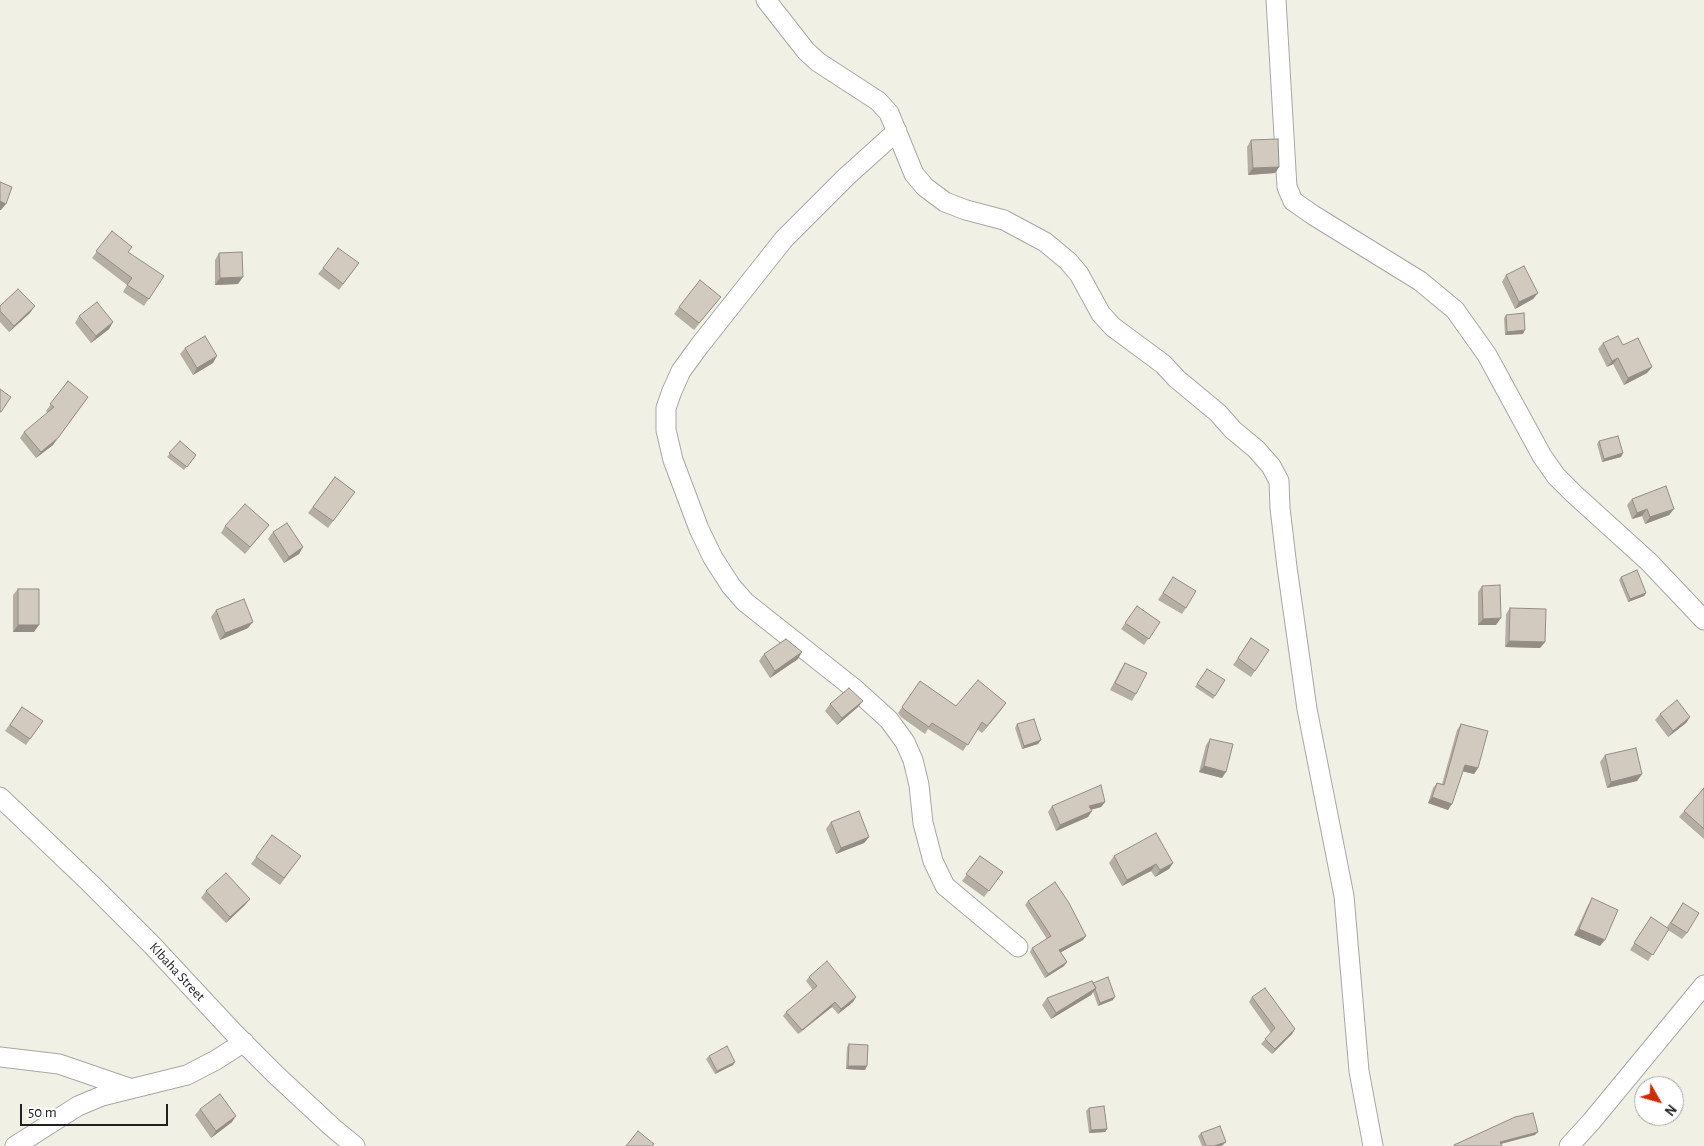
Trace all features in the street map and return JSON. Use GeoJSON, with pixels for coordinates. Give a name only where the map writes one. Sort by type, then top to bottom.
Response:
{"type":"FeatureCollection","features":[{"type":"Feature","properties":{"kind":"street"},"geometry":{"type":"LineString","coordinates":[[766,0],[806,51],[818,62],[878,101],[888,113],[914,174],[924,187],[944,202],[1004,220],[1045,242],[1068,260],[1084,282],[1101,314],[1114,327],[1163,364],[1177,379],[1218,413],[1233,430],[1266,460],[1279,481],[1287,567],[1307,709],[1344,896],[1359,1071],[1373,1146]]}},
{"type":"Feature","properties":{"kind":"street"},"geometry":{"type":"LineString","coordinates":[[1276,0],[1287,187],[1293,201],[1420,281],[1455,310],[1487,355],[1542,456],[1556,476],[1649,562],[1704,620]]}},
{"type":"Feature","properties":{"kind":"street"},"geometry":{"type":"LineString","coordinates":[[897,131],[840,183],[784,239],[700,345],[681,371],[672,391],[666,408],[666,430],[673,460],[699,529],[713,558],[731,586],[745,602],[856,690],[889,720],[905,742],[913,760],[919,785],[923,823],[933,861],[946,886],[1018,947]]}},
{"type":"Feature","properties":{"kind":"street","name":"KIbaha Street"},"geometry":{"type":"LineString","coordinates":[[0,797],[138,931],[244,1042],[311,1108],[355,1146]]}},
{"type":"Feature","properties":{"kind":"street"},"geometry":{"type":"LineString","coordinates":[[1569,1146],[1704,985]]}},
{"type":"Feature","properties":{"kind":"street"},"geometry":{"type":"LineString","coordinates":[[15,1146],[78,1106],[129,1088],[186,1075],[216,1060],[244,1042]]}},
{"type":"Feature","properties":{"kind":"street"},"geometry":{"type":"LineString","coordinates":[[0,1057],[59,1064],[129,1088]]}},
{"type":"Feature","properties":{"kind":"building"},"geometry":{"type":"Polygon","coordinates":[[[1278,139],[1279,167],[1253,168],[1251,140],[1278,139]]]}},
{"type":"Feature","properties":{"kind":"building"},"geometry":{"type":"Polygon","coordinates":[[[0,182],[12,187],[6,204],[0,201],[0,182]]]}},
{"type":"Feature","properties":{"kind":"building"},"geometry":{"type":"Polygon","coordinates":[[[112,231],[132,247],[128,252],[164,276],[149,299],[127,285],[132,278],[96,251],[112,231]]]}},
{"type":"Feature","properties":{"kind":"building"},"geometry":{"type":"Polygon","coordinates":[[[338,248],[359,263],[343,284],[323,268],[338,248]]]}},
{"type":"Feature","properties":{"kind":"building"},"geometry":{"type":"Polygon","coordinates":[[[242,252],[243,277],[220,278],[219,253],[242,252]]]}},
{"type":"Feature","properties":{"kind":"building"},"geometry":{"type":"Polygon","coordinates":[[[1524,266],[1538,293],[1519,302],[1506,275],[1524,266]]]}},
{"type":"Feature","properties":{"kind":"building"},"geometry":{"type":"Polygon","coordinates":[[[700,280],[721,297],[699,323],[679,307],[700,280]]]}},
{"type":"Feature","properties":{"kind":"building"},"geometry":{"type":"Polygon","coordinates":[[[18,289],[35,306],[14,326],[0,311],[0,306],[18,289]]]}},
{"type":"Feature","properties":{"kind":"building"},"geometry":{"type":"Polygon","coordinates":[[[97,302],[113,322],[96,336],[79,316],[97,302]]]}},
{"type":"Feature","properties":{"kind":"building"},"geometry":{"type":"Polygon","coordinates":[[[1524,313],[1525,330],[1507,332],[1506,315],[1524,313]]]}},
{"type":"Feature","properties":{"kind":"building"},"geometry":{"type":"Polygon","coordinates":[[[205,336],[217,356],[197,368],[185,348],[205,336]]]}},
{"type":"Feature","properties":{"kind":"building"},"geometry":{"type":"Polygon","coordinates":[[[1618,336],[1623,345],[1638,338],[1652,367],[1628,378],[1618,358],[1612,361],[1603,343],[1618,336]]]}},
{"type":"Feature","properties":{"kind":"building"},"geometry":{"type":"Polygon","coordinates":[[[68,381],[88,397],[58,438],[41,452],[24,432],[54,407],[50,404],[68,381]]]}},
{"type":"Feature","properties":{"kind":"building"},"geometry":{"type":"Polygon","coordinates":[[[0,389],[11,397],[1,412],[0,412],[0,389]]]}},
{"type":"Feature","properties":{"kind":"building"},"geometry":{"type":"Polygon","coordinates":[[[1618,436],[1623,453],[1604,459],[1599,441],[1618,436]]]}},
{"type":"Feature","properties":{"kind":"building"},"geometry":{"type":"Polygon","coordinates":[[[180,441],[196,455],[187,467],[169,453],[180,441]]]}},
{"type":"Feature","properties":{"kind":"building"},"geometry":{"type":"Polygon","coordinates":[[[335,477],[355,492],[333,521],[313,507],[335,477]]]}},
{"type":"Feature","properties":{"kind":"building"},"geometry":{"type":"Polygon","coordinates":[[[1666,486],[1674,509],[1650,517],[1647,509],[1637,513],[1632,499],[1666,486]]]}},
{"type":"Feature","properties":{"kind":"building"},"geometry":{"type":"Polygon","coordinates":[[[245,504],[269,525],[250,547],[225,526],[245,504]]]}},
{"type":"Feature","properties":{"kind":"building"},"geometry":{"type":"Polygon","coordinates":[[[287,523],[303,547],[289,557],[273,532],[287,523]]]}},
{"type":"Feature","properties":{"kind":"building"},"geometry":{"type":"Polygon","coordinates":[[[1637,570],[1646,593],[1630,599],[1621,577],[1637,570]]]}},
{"type":"Feature","properties":{"kind":"building"},"geometry":{"type":"Polygon","coordinates":[[[1173,577],[1196,591],[1186,608],[1163,593],[1173,577]]]}},
{"type":"Feature","properties":{"kind":"building"},"geometry":{"type":"Polygon","coordinates":[[[1500,585],[1501,618],[1483,619],[1482,586],[1500,585]]]}},
{"type":"Feature","properties":{"kind":"building"},"geometry":{"type":"Polygon","coordinates":[[[18,589],[39,589],[39,625],[18,625],[18,589]]]}},
{"type":"Feature","properties":{"kind":"building"},"geometry":{"type":"Polygon","coordinates":[[[244,599],[253,622],[225,633],[216,610],[244,599]]]}},
{"type":"Feature","properties":{"kind":"building"},"geometry":{"type":"Polygon","coordinates":[[[1137,606],[1160,622],[1149,639],[1125,623],[1137,606]]]}},
{"type":"Feature","properties":{"kind":"building"},"geometry":{"type":"Polygon","coordinates":[[[1510,608],[1546,609],[1545,642],[1509,641],[1510,608]]]}},
{"type":"Feature","properties":{"kind":"building"},"geometry":{"type":"Polygon","coordinates":[[[1251,638],[1269,650],[1255,671],[1238,658],[1251,638]]]}},
{"type":"Feature","properties":{"kind":"building"},"geometry":{"type":"Polygon","coordinates":[[[786,639],[802,652],[775,671],[764,654],[786,639]]]}},
{"type":"Feature","properties":{"kind":"building"},"geometry":{"type":"Polygon","coordinates":[[[1125,663],[1147,673],[1136,694],[1115,683],[1125,663]]]}},
{"type":"Feature","properties":{"kind":"building"},"geometry":{"type":"Polygon","coordinates":[[[1207,669],[1225,680],[1215,696],[1197,684],[1207,669]]]}},
{"type":"Feature","properties":{"kind":"building"},"geometry":{"type":"Polygon","coordinates":[[[978,680],[1006,703],[987,726],[982,722],[968,745],[932,723],[929,727],[902,707],[920,681],[956,706],[978,680]]]}},
{"type":"Feature","properties":{"kind":"building"},"geometry":{"type":"Polygon","coordinates":[[[849,688],[863,701],[842,718],[830,704],[849,688]]]}},
{"type":"Feature","properties":{"kind":"building"},"geometry":{"type":"Polygon","coordinates":[[[1677,700],[1690,717],[1673,731],[1660,714],[1677,700]]]}},
{"type":"Feature","properties":{"kind":"building"},"geometry":{"type":"Polygon","coordinates":[[[22,707],[43,721],[30,739],[10,725],[22,707]]]}},
{"type":"Feature","properties":{"kind":"building"},"geometry":{"type":"Polygon","coordinates":[[[1034,719],[1041,740],[1024,746],[1017,724],[1034,719]]]}},
{"type":"Feature","properties":{"kind":"building"},"geometry":{"type":"Polygon","coordinates":[[[1461,724],[1488,731],[1478,768],[1465,765],[1452,804],[1432,797],[1437,783],[1444,785],[1461,724]]]}},
{"type":"Feature","properties":{"kind":"building"},"geometry":{"type":"Polygon","coordinates":[[[1210,739],[1233,744],[1226,772],[1204,766],[1210,739]]]}},
{"type":"Feature","properties":{"kind":"building"},"geometry":{"type":"Polygon","coordinates":[[[1636,748],[1642,774],[1611,782],[1605,755],[1636,748]]]}},
{"type":"Feature","properties":{"kind":"building"},"geometry":{"type":"Polygon","coordinates":[[[1101,785],[1105,802],[1089,806],[1092,811],[1060,825],[1052,806],[1101,785]]]}},
{"type":"Feature","properties":{"kind":"building"},"geometry":{"type":"Polygon","coordinates":[[[1704,788],[1704,829],[1684,811],[1704,788]]]}},
{"type":"Feature","properties":{"kind":"building"},"geometry":{"type":"Polygon","coordinates":[[[859,811],[869,837],[841,848],[831,822],[859,811]]]}},
{"type":"Feature","properties":{"kind":"building"},"geometry":{"type":"Polygon","coordinates":[[[1156,833],[1173,863],[1160,870],[1156,864],[1127,880],[1114,856],[1156,833]]]}},
{"type":"Feature","properties":{"kind":"building"},"geometry":{"type":"Polygon","coordinates":[[[272,835],[301,856],[284,878],[256,857],[272,835]]]}},
{"type":"Feature","properties":{"kind":"building"},"geometry":{"type":"Polygon","coordinates":[[[980,856],[1003,872],[989,891],[966,874],[980,856]]]}},
{"type":"Feature","properties":{"kind":"building"},"geometry":{"type":"Polygon","coordinates":[[[226,873],[250,899],[230,917],[206,891],[226,873]]]}},
{"type":"Feature","properties":{"kind":"building"},"geometry":{"type":"Polygon","coordinates":[[[1055,882],[1069,903],[1086,936],[1059,950],[1067,962],[1048,974],[1032,948],[1051,936],[1028,901],[1055,882]]]}},
{"type":"Feature","properties":{"kind":"building"},"geometry":{"type":"Polygon","coordinates":[[[1592,898],[1618,910],[1605,940],[1579,929],[1592,898]]]}},
{"type":"Feature","properties":{"kind":"building"},"geometry":{"type":"Polygon","coordinates":[[[1683,903],[1699,913],[1687,933],[1671,923],[1683,903]]]}},
{"type":"Feature","properties":{"kind":"building"},"geometry":{"type":"Polygon","coordinates":[[[1651,917],[1669,929],[1653,955],[1634,943],[1651,917]]]}},
{"type":"Feature","properties":{"kind":"building"},"geometry":{"type":"Polygon","coordinates":[[[827,961],[856,997],[841,1009],[835,1002],[802,1030],[786,1012],[817,986],[809,977],[827,961]]]}},
{"type":"Feature","properties":{"kind":"building"},"geometry":{"type":"Polygon","coordinates":[[[1108,977],[1115,997],[1100,1003],[1093,983],[1108,977]]]}},
{"type":"Feature","properties":{"kind":"building"},"geometry":{"type":"Polygon","coordinates":[[[1092,981],[1096,988],[1056,1013],[1047,998],[1092,981]]]}},
{"type":"Feature","properties":{"kind":"building"},"geometry":{"type":"Polygon","coordinates":[[[1265,988],[1295,1029],[1275,1049],[1265,1039],[1275,1028],[1252,997],[1265,988]]]}},
{"type":"Feature","properties":{"kind":"building"},"geometry":{"type":"Polygon","coordinates":[[[849,1044],[868,1045],[867,1066],[848,1066],[849,1044]]]}},
{"type":"Feature","properties":{"kind":"building"},"geometry":{"type":"Polygon","coordinates":[[[727,1046],[735,1062],[717,1071],[709,1056],[727,1046]]]}},
{"type":"Feature","properties":{"kind":"building"},"geometry":{"type":"Polygon","coordinates":[[[220,1094],[236,1116],[216,1131],[200,1109],[220,1094]]]}},
{"type":"Feature","properties":{"kind":"building"},"geometry":{"type":"Polygon","coordinates":[[[1104,1106],[1107,1129],[1091,1130],[1089,1108],[1104,1106]]]}},
{"type":"Feature","properties":{"kind":"building"},"geometry":{"type":"Polygon","coordinates":[[[1533,1113],[1538,1132],[1500,1142],[1502,1146],[1454,1146],[1515,1117],[1533,1113]]]}},
{"type":"Feature","properties":{"kind":"building"},"geometry":{"type":"Polygon","coordinates":[[[1220,1126],[1226,1142],[1214,1146],[1206,1146],[1201,1133],[1220,1126]]]}},
{"type":"Feature","properties":{"kind":"building"},"geometry":{"type":"Polygon","coordinates":[[[638,1131],[654,1144],[652,1146],[626,1146],[638,1131]]]}}]}
